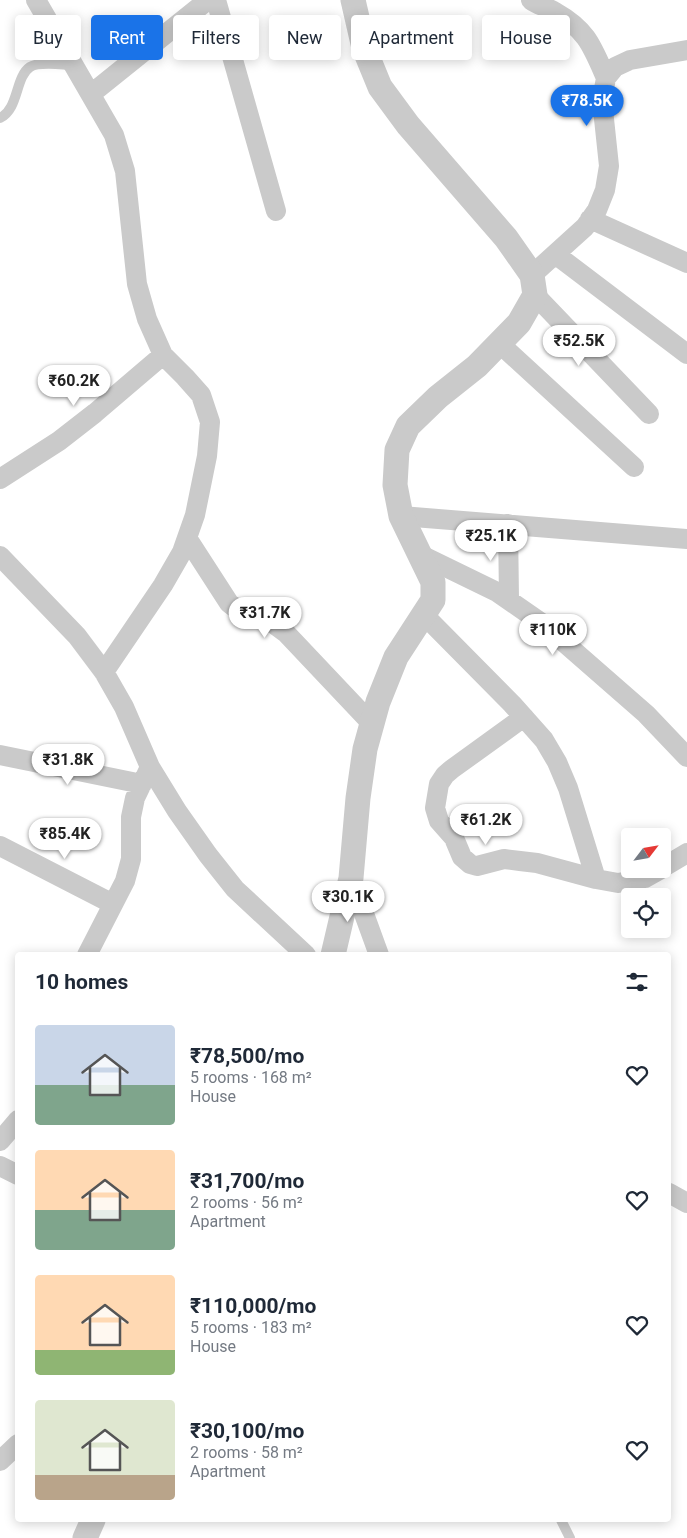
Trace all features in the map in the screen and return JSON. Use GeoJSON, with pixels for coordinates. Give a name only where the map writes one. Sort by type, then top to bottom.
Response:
{"type":"FeatureCollection","features":[{"type":"Feature","properties":{"kind":"street"},"geometry":{"type":"LineString","coordinates":[[36,0],[114,135],[125,171],[137,284],[147,320],[163,356],[201,395],[210,422],[207,456],[195,514],[182,552],[164,585],[104,672]]}},
{"type":"Feature","properties":{"kind":"street"},"geometry":{"type":"LineString","coordinates":[[91,94],[208,0]]}},
{"type":"Feature","properties":{"kind":"street"},"geometry":{"type":"LineString","coordinates":[[216,0],[276,211]]}},
{"type":"Feature","properties":{"kind":"street"},"geometry":{"type":"LineString","coordinates":[[353,0],[364,48],[380,87],[408,125],[506,238],[534,285],[649,414]]}},
{"type":"Feature","properties":{"kind":"street"},"geometry":{"type":"LineString","coordinates":[[531,0],[572,22],[583,32],[590,42],[606,78]]}},
{"type":"Feature","properties":{"kind":"street"},"geometry":{"type":"LineString","coordinates":[[335,952],[351,878],[358,798],[365,749],[378,702],[396,657],[433,600],[433,582],[401,516],[395,485],[397,450],[408,426],[438,397],[477,366],[518,323],[534,285],[555,254],[585,227],[590,219],[606,190],[609,166],[602,100],[606,78],[615,67],[630,60],[687,50]]}},
{"type":"Feature","properties":{"kind":"street"},"geometry":{"type":"LineString","coordinates":[[590,219],[687,263]]}},
{"type":"Feature","properties":{"kind":"street"},"geometry":{"type":"LineString","coordinates":[[555,254],[687,354]]}},
{"type":"Feature","properties":{"kind":"street"},"geometry":{"type":"LineString","coordinates":[[499,343],[634,467]]}},
{"type":"Feature","properties":{"kind":"street"},"geometry":{"type":"LineString","coordinates":[[0,479],[66,435],[163,356]]}},
{"type":"Feature","properties":{"kind":"street"},"geometry":{"type":"LineString","coordinates":[[401,516],[687,539]]}},
{"type":"Feature","properties":{"kind":"street"},"geometry":{"type":"LineString","coordinates":[[508,524],[509,599]]}},
{"type":"Feature","properties":{"kind":"street"},"geometry":{"type":"LineString","coordinates":[[187,538],[229,603],[242,613],[271,622],[286,633],[372,724]]}},
{"type":"Feature","properties":{"kind":"street"},"geometry":{"type":"LineString","coordinates":[[421,554],[509,599],[543,624],[646,714],[687,757]]}},
{"type":"Feature","properties":{"kind":"street"},"geometry":{"type":"LineString","coordinates":[[0,556],[77,636],[104,672],[124,707],[146,776],[177,811],[235,889],[303,952]]}},
{"type":"Feature","properties":{"kind":"street"},"geometry":{"type":"LineString","coordinates":[[424,615],[524,717],[544,740],[557,762],[568,788],[596,879]]}},
{"type":"Feature","properties":{"kind":"street"},"geometry":{"type":"LineString","coordinates":[[524,717],[445,775],[439,784],[435,808],[439,821],[454,838],[462,857],[470,864],[477,866],[504,859],[537,863],[618,884],[645,878]]}},
{"type":"Feature","properties":{"kind":"street"},"geometry":{"type":"LineString","coordinates":[[0,755],[146,776]]}},
{"type":"Feature","properties":{"kind":"street"},"geometry":{"type":"LineString","coordinates":[[89,952],[126,881],[131,859],[131,817],[135,798],[146,776]]}},
{"type":"Feature","properties":{"kind":"street"},"geometry":{"type":"LineString","coordinates":[[0,846],[113,904]]}},
{"type":"Feature","properties":{"kind":"street"},"geometry":{"type":"LineString","coordinates":[[671,863],[687,853]]}},
{"type":"Feature","properties":{"kind":"street"},"geometry":{"type":"LineString","coordinates":[[351,878],[378,952]]}},
{"type":"Feature","properties":{"kind":"street"},"geometry":{"type":"LineString","coordinates":[[0,1141],[15,1124]]}},
{"type":"Feature","properties":{"kind":"street"},"geometry":{"type":"LineString","coordinates":[[0,1166],[15,1174]]}},
{"type":"Feature","properties":{"kind":"street"},"geometry":{"type":"LineString","coordinates":[[671,1194],[687,1203]]}},
{"type":"Feature","properties":{"kind":"street"},"geometry":{"type":"LineString","coordinates":[[0,1461],[15,1447]]}},
{"type":"Feature","properties":{"kind":"street"},"geometry":{"type":"LineString","coordinates":[[85,1538],[92,1522]]}},
{"type":"Feature","properties":{"kind":"lane"},"geometry":{"type":"LineString","coordinates":[[0,118],[5,115],[12,104],[24,75],[30,67],[40,64],[75,65]]}},
{"type":"Feature","properties":{"kind":"lane"},"geometry":{"type":"LineString","coordinates":[[562,1522],[570,1538]]}}]}
